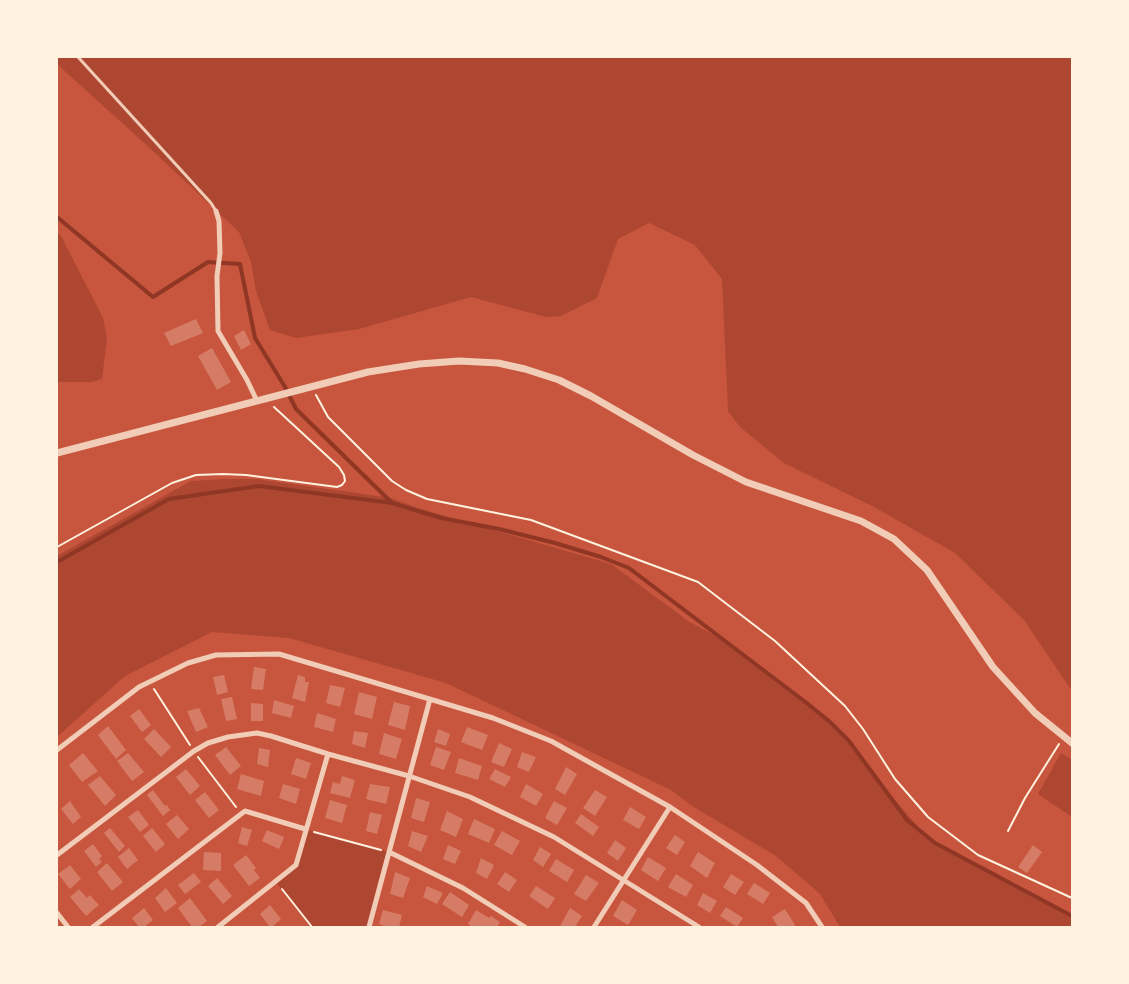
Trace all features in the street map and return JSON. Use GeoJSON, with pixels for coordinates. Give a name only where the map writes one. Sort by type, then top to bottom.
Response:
{"type":"FeatureCollection","features":[{"type":"Feature","properties":{"kind":"street"},"geometry":{"type":"LineString","coordinates":[[216,211],[219,221],[220,253],[218,331],[257,401]]}},
{"type":"Feature","properties":{"kind":"street"},"geometry":{"type":"LineString","coordinates":[[57,453],[368,372],[418,364],[459,361],[498,363],[525,369],[559,380],[591,396],[693,455],[746,482],[861,521],[894,539],[927,570],[993,667],[1035,713],[1072,743]]}},
{"type":"Feature","properties":{"kind":"street"},"geometry":{"type":"LineString","coordinates":[[57,750],[139,687],[188,663],[216,655],[279,654],[493,718],[551,741],[670,807],[756,865],[806,903],[822,927]]}},
{"type":"Feature","properties":{"kind":"street"},"geometry":{"type":"LineString","coordinates":[[369,927],[430,699]]}},
{"type":"Feature","properties":{"kind":"street"},"geometry":{"type":"LineString","coordinates":[[57,855],[194,751],[208,743],[228,737],[257,733],[409,776],[470,797],[554,837],[699,927]]}},
{"type":"Feature","properties":{"kind":"street"},"geometry":{"type":"LineString","coordinates":[[218,927],[296,865],[328,754]]}},
{"type":"Feature","properties":{"kind":"street"},"geometry":{"type":"LineString","coordinates":[[594,927],[670,807]]}},
{"type":"Feature","properties":{"kind":"street"},"geometry":{"type":"LineString","coordinates":[[93,927],[244,811],[305,829]]}},
{"type":"Feature","properties":{"kind":"street"},"geometry":{"type":"LineString","coordinates":[[389,852],[463,888],[525,927]]}},
{"type":"Feature","properties":{"kind":"street"},"geometry":{"type":"LineString","coordinates":[[57,913],[68,927]]}},
{"type":"Feature","properties":{"kind":"lane"},"geometry":{"type":"LineString","coordinates":[[78,57],[216,211]]}},
{"type":"Feature","properties":{"kind":"path"},"geometry":{"type":"LineString","coordinates":[[312,386],[328,417],[392,481],[406,490],[427,499],[516,518],[531,519],[698,582],[775,641],[845,706],[863,729],[895,779],[928,817],[978,855],[1072,898]]}},
{"type":"Feature","properties":{"kind":"path"},"geometry":{"type":"LineString","coordinates":[[57,547],[172,483],[196,475],[246,475],[337,487],[342,485],[345,475],[339,467],[265,399]]}},
{"type":"Feature","properties":{"kind":"path"},"geometry":{"type":"LineString","coordinates":[[1008,831],[1025,798],[1064,737]]}},
{"type":"Feature","properties":{"kind":"path"},"geometry":{"type":"LineString","coordinates":[[305,829],[389,852]]}},
{"type":"Feature","properties":{"kind":"path"},"geometry":{"type":"LineString","coordinates":[[276,882],[312,927]]}},
{"type":"Feature","properties":{"kind":"shaded area"},"geometry":{"type":"Polygon","coordinates":[[[57,57],[1072,57],[1072,691],[1024,620],[955,553],[874,507],[784,463],[740,427],[728,411],[722,279],[695,245],[649,223],[618,239],[597,298],[561,316],[546,317],[471,297],[359,329],[296,338],[270,330],[256,291],[251,262],[239,232],[57,64],[57,57]]]}},
{"type":"Feature","properties":{"kind":"shaded area"},"geometry":{"type":"Polygon","coordinates":[[[57,233],[61,236],[103,318],[107,338],[102,379],[91,382],[57,382],[57,233]]]}},
{"type":"Feature","properties":{"kind":"shaded area"},"geometry":{"type":"Polygon","coordinates":[[[257,479],[391,498],[418,508],[611,564],[688,621],[728,643],[830,719],[863,763],[933,844],[1072,915],[1072,927],[840,927],[820,894],[776,856],[692,806],[671,790],[446,683],[289,638],[212,632],[125,676],[57,737],[57,556],[191,481],[257,479]]]}},
{"type":"Feature","properties":{"kind":"shaded area"},"geometry":{"type":"Polygon","coordinates":[[[1061,753],[1072,760],[1072,817],[1038,794],[1061,753]]]}},
{"type":"Feature","properties":{"kind":"shaded area"},"geometry":{"type":"Polygon","coordinates":[[[305,829],[389,852],[369,927],[311,927],[276,882],[296,865],[305,829]]]}},
{"type":"Feature","properties":{"kind":"building"},"geometry":{"type":"Polygon","coordinates":[[[196,319],[203,333],[171,346],[164,333],[196,319]]]}},
{"type":"Feature","properties":{"kind":"building"},"geometry":{"type":"Polygon","coordinates":[[[244,330],[251,344],[241,350],[234,336],[244,330]]]}},
{"type":"Feature","properties":{"kind":"building"},"geometry":{"type":"Polygon","coordinates":[[[212,348],[231,382],[217,390],[198,356],[212,348]]]}},
{"type":"Feature","properties":{"kind":"building"},"geometry":{"type":"Polygon","coordinates":[[[254,667],[266,669],[263,690],[251,689],[254,667]]]}},
{"type":"Feature","properties":{"kind":"building"},"geometry":{"type":"Polygon","coordinates":[[[224,675],[228,692],[217,695],[213,677],[224,675]]]}},
{"type":"Feature","properties":{"kind":"building"},"geometry":{"type":"Polygon","coordinates":[[[298,675],[305,677],[305,682],[309,682],[305,702],[292,698],[298,675]]]}},
{"type":"Feature","properties":{"kind":"building"},"geometry":{"type":"Polygon","coordinates":[[[330,685],[345,688],[340,707],[326,703],[330,685]]]}},
{"type":"Feature","properties":{"kind":"building"},"geometry":{"type":"Polygon","coordinates":[[[359,692],[377,697],[372,719],[354,714],[359,692]]]}},
{"type":"Feature","properties":{"kind":"building"},"geometry":{"type":"Polygon","coordinates":[[[232,697],[237,719],[226,721],[221,699],[232,697]]]}},
{"type":"Feature","properties":{"kind":"building"},"geometry":{"type":"Polygon","coordinates":[[[274,700],[294,706],[291,718],[272,713],[274,700]]]}},
{"type":"Feature","properties":{"kind":"building"},"geometry":{"type":"Polygon","coordinates":[[[394,702],[410,706],[405,730],[388,725],[394,702]]]}},
{"type":"Feature","properties":{"kind":"building"},"geometry":{"type":"Polygon","coordinates":[[[251,703],[263,704],[263,721],[251,721],[251,703]]]}},
{"type":"Feature","properties":{"kind":"building"},"geometry":{"type":"Polygon","coordinates":[[[199,708],[208,727],[196,732],[187,711],[199,708]]]}},
{"type":"Feature","properties":{"kind":"building"},"geometry":{"type":"Polygon","coordinates":[[[139,709],[151,725],[142,732],[130,716],[139,709]]]}},
{"type":"Feature","properties":{"kind":"building"},"geometry":{"type":"Polygon","coordinates":[[[317,713],[336,719],[333,732],[314,727],[317,713]]]}},
{"type":"Feature","properties":{"kind":"building"},"geometry":{"type":"Polygon","coordinates":[[[108,726],[126,750],[116,759],[98,735],[108,726]]]}},
{"type":"Feature","properties":{"kind":"building"},"geometry":{"type":"Polygon","coordinates":[[[467,727],[488,735],[482,750],[461,742],[467,727]]]}},
{"type":"Feature","properties":{"kind":"building"},"geometry":{"type":"Polygon","coordinates":[[[154,729],[171,747],[161,757],[144,739],[154,729]]]}},
{"type":"Feature","properties":{"kind":"building"},"geometry":{"type":"Polygon","coordinates":[[[438,729],[450,734],[446,746],[434,742],[438,729]]]}},
{"type":"Feature","properties":{"kind":"building"},"geometry":{"type":"Polygon","coordinates":[[[354,731],[368,733],[365,748],[352,744],[354,731]]]}},
{"type":"Feature","properties":{"kind":"building"},"geometry":{"type":"Polygon","coordinates":[[[384,733],[402,739],[396,759],[379,754],[384,733]]]}},
{"type":"Feature","properties":{"kind":"building"},"geometry":{"type":"Polygon","coordinates":[[[499,743],[512,749],[504,767],[491,762],[499,743]]]}},
{"type":"Feature","properties":{"kind":"building"},"geometry":{"type":"Polygon","coordinates":[[[226,747],[241,766],[230,775],[215,755],[226,747]]]}},
{"type":"Feature","properties":{"kind":"building"},"geometry":{"type":"Polygon","coordinates":[[[436,747],[451,752],[444,770],[430,765],[436,747]]]}},
{"type":"Feature","properties":{"kind":"building"},"geometry":{"type":"Polygon","coordinates":[[[259,748],[270,750],[268,767],[257,764],[259,748]]]}},
{"type":"Feature","properties":{"kind":"building"},"geometry":{"type":"Polygon","coordinates":[[[522,752],[536,757],[529,772],[517,767],[522,752]]]}},
{"type":"Feature","properties":{"kind":"building"},"geometry":{"type":"Polygon","coordinates":[[[83,753],[98,771],[82,782],[69,765],[83,753]]]}},
{"type":"Feature","properties":{"kind":"building"},"geometry":{"type":"Polygon","coordinates":[[[128,753],[144,772],[132,781],[117,761],[128,753]]]}},
{"type":"Feature","properties":{"kind":"building"},"geometry":{"type":"Polygon","coordinates":[[[296,758],[311,763],[306,779],[291,774],[296,758]]]}},
{"type":"Feature","properties":{"kind":"building"},"geometry":{"type":"Polygon","coordinates":[[[459,758],[482,766],[478,780],[455,773],[459,758]]]}},
{"type":"Feature","properties":{"kind":"building"},"geometry":{"type":"Polygon","coordinates":[[[566,767],[577,774],[565,795],[555,789],[566,767]]]}},
{"type":"Feature","properties":{"kind":"building"},"geometry":{"type":"Polygon","coordinates":[[[186,769],[200,786],[190,795],[176,777],[186,769]]]}},
{"type":"Feature","properties":{"kind":"building"},"geometry":{"type":"Polygon","coordinates":[[[495,769],[511,777],[505,787],[489,779],[495,769]]]}},
{"type":"Feature","properties":{"kind":"building"},"geometry":{"type":"Polygon","coordinates":[[[241,774],[264,781],[261,796],[237,789],[241,774]]]}},
{"type":"Feature","properties":{"kind":"building"},"geometry":{"type":"Polygon","coordinates":[[[100,776],[116,795],[105,806],[88,785],[100,776]]]}},
{"type":"Feature","properties":{"kind":"building"},"geometry":{"type":"Polygon","coordinates":[[[342,776],[355,780],[350,798],[330,793],[333,782],[340,784],[342,776]]]}},
{"type":"Feature","properties":{"kind":"building"},"geometry":{"type":"Polygon","coordinates":[[[283,784],[300,789],[296,804],[279,798],[283,784]]]}},
{"type":"Feature","properties":{"kind":"building"},"geometry":{"type":"Polygon","coordinates":[[[370,784],[390,787],[386,804],[366,799],[370,784]]]}},
{"type":"Feature","properties":{"kind":"building"},"geometry":{"type":"Polygon","coordinates":[[[526,784],[543,794],[536,806],[520,797],[526,784]]]}},
{"type":"Feature","properties":{"kind":"building"},"geometry":{"type":"Polygon","coordinates":[[[153,790],[170,810],[163,816],[147,795],[153,790]]]}},
{"type":"Feature","properties":{"kind":"building"},"geometry":{"type":"Polygon","coordinates":[[[595,790],[607,797],[595,816],[583,808],[595,790]]]}},
{"type":"Feature","properties":{"kind":"building"},"geometry":{"type":"Polygon","coordinates":[[[205,792],[219,810],[209,818],[195,800],[205,792]]]}},
{"type":"Feature","properties":{"kind":"building"},"geometry":{"type":"Polygon","coordinates":[[[416,798],[430,802],[424,822],[411,818],[416,798]]]}},
{"type":"Feature","properties":{"kind":"building"},"geometry":{"type":"Polygon","coordinates":[[[330,800],[347,805],[342,823],[325,818],[330,800]]]}},
{"type":"Feature","properties":{"kind":"building"},"geometry":{"type":"Polygon","coordinates":[[[70,801],[81,817],[73,824],[61,809],[70,801]]]}},
{"type":"Feature","properties":{"kind":"building"},"geometry":{"type":"Polygon","coordinates":[[[554,801],[567,808],[557,825],[545,818],[554,801]]]}},
{"type":"Feature","properties":{"kind":"building"},"geometry":{"type":"Polygon","coordinates":[[[630,807],[646,817],[639,829],[623,820],[630,807]]]}},
{"type":"Feature","properties":{"kind":"building"},"geometry":{"type":"Polygon","coordinates":[[[138,810],[149,825],[140,832],[128,817],[138,810]]]}},
{"type":"Feature","properties":{"kind":"building"},"geometry":{"type":"Polygon","coordinates":[[[447,811],[463,819],[456,837],[440,830],[447,811]]]}},
{"type":"Feature","properties":{"kind":"building"},"geometry":{"type":"Polygon","coordinates":[[[370,812],[382,815],[377,834],[366,831],[370,812]]]}},
{"type":"Feature","properties":{"kind":"building"},"geometry":{"type":"Polygon","coordinates":[[[581,814],[599,827],[593,836],[575,823],[581,814]]]}},
{"type":"Feature","properties":{"kind":"building"},"geometry":{"type":"Polygon","coordinates":[[[177,815],[189,829],[178,839],[166,824],[177,815]]]}},
{"type":"Feature","properties":{"kind":"building"},"geometry":{"type":"Polygon","coordinates":[[[474,819],[495,829],[489,843],[468,834],[474,819]]]}},
{"type":"Feature","properties":{"kind":"building"},"geometry":{"type":"Polygon","coordinates":[[[242,827],[252,830],[247,846],[238,843],[242,827]]]}},
{"type":"Feature","properties":{"kind":"building"},"geometry":{"type":"Polygon","coordinates":[[[110,828],[125,846],[119,852],[104,833],[110,828]]]}},
{"type":"Feature","properties":{"kind":"building"},"geometry":{"type":"Polygon","coordinates":[[[152,828],[165,844],[156,852],[143,836],[152,828]]]}},
{"type":"Feature","properties":{"kind":"building"},"geometry":{"type":"Polygon","coordinates":[[[267,830],[284,837],[279,849],[262,841],[267,830]]]}},
{"type":"Feature","properties":{"kind":"building"},"geometry":{"type":"Polygon","coordinates":[[[412,831],[428,836],[421,852],[408,846],[412,831]]]}},
{"type":"Feature","properties":{"kind":"building"},"geometry":{"type":"Polygon","coordinates":[[[502,831],[520,841],[512,855],[494,845],[502,831]]]}},
{"type":"Feature","properties":{"kind":"building"},"geometry":{"type":"Polygon","coordinates":[[[675,835],[685,842],[677,855],[666,848],[675,835]]]}},
{"type":"Feature","properties":{"kind":"building"},"geometry":{"type":"Polygon","coordinates":[[[615,840],[626,848],[618,861],[607,853],[615,840]]]}},
{"type":"Feature","properties":{"kind":"building"},"geometry":{"type":"Polygon","coordinates":[[[93,844],[102,856],[99,859],[102,862],[96,867],[84,851],[93,844]]]}},
{"type":"Feature","properties":{"kind":"building"},"geometry":{"type":"Polygon","coordinates":[[[448,845],[461,851],[455,864],[443,859],[448,845]]]}},
{"type":"Feature","properties":{"kind":"building"},"geometry":{"type":"Polygon","coordinates":[[[1033,845],[1042,852],[1027,873],[1018,867],[1033,845]]]}},
{"type":"Feature","properties":{"kind":"building"},"geometry":{"type":"Polygon","coordinates":[[[540,847],[551,854],[543,867],[533,860],[540,847]]]}},
{"type":"Feature","properties":{"kind":"building"},"geometry":{"type":"Polygon","coordinates":[[[129,848],[138,860],[127,869],[118,857],[129,848]]]}},
{"type":"Feature","properties":{"kind":"building"},"geometry":{"type":"Polygon","coordinates":[[[204,852],[221,853],[221,871],[203,870],[204,852]]]}},
{"type":"Feature","properties":{"kind":"building"},"geometry":{"type":"Polygon","coordinates":[[[698,852],[715,863],[707,878],[690,866],[698,852]]]}},
{"type":"Feature","properties":{"kind":"building"},"geometry":{"type":"Polygon","coordinates":[[[246,855],[260,878],[249,886],[233,865],[246,855]]]}},
{"type":"Feature","properties":{"kind":"building"},"geometry":{"type":"Polygon","coordinates":[[[648,857],[666,868],[658,881],[641,870],[648,857]]]}},
{"type":"Feature","properties":{"kind":"building"},"geometry":{"type":"Polygon","coordinates":[[[481,858],[494,865],[487,879],[476,873],[481,858]]]}},
{"type":"Feature","properties":{"kind":"building"},"geometry":{"type":"Polygon","coordinates":[[[556,859],[574,870],[567,882],[549,871],[556,859]]]}},
{"type":"Feature","properties":{"kind":"building"},"geometry":{"type":"Polygon","coordinates":[[[107,863],[123,882],[112,891],[97,872],[107,863]]]}},
{"type":"Feature","properties":{"kind":"building"},"geometry":{"type":"Polygon","coordinates":[[[70,865],[81,879],[70,889],[58,874],[70,865]]]}},
{"type":"Feature","properties":{"kind":"building"},"geometry":{"type":"Polygon","coordinates":[[[395,872],[410,878],[403,898],[390,894],[395,872]]]}},
{"type":"Feature","properties":{"kind":"building"},"geometry":{"type":"Polygon","coordinates":[[[505,872],[517,880],[509,892],[497,884],[505,872]]]}},
{"type":"Feature","properties":{"kind":"building"},"geometry":{"type":"Polygon","coordinates":[[[194,873],[201,882],[185,894],[178,885],[194,873]]]}},
{"type":"Feature","properties":{"kind":"building"},"geometry":{"type":"Polygon","coordinates":[[[676,874],[693,885],[686,897],[668,887],[676,874]]]}},
{"type":"Feature","properties":{"kind":"building"},"geometry":{"type":"Polygon","coordinates":[[[731,874],[744,882],[735,895],[723,887],[731,874]]]}},
{"type":"Feature","properties":{"kind":"building"},"geometry":{"type":"Polygon","coordinates":[[[586,875],[599,883],[586,901],[574,894],[586,875]]]}},
{"type":"Feature","properties":{"kind":"building"},"geometry":{"type":"Polygon","coordinates":[[[217,878],[232,896],[223,904],[208,886],[217,878]]]}},
{"type":"Feature","properties":{"kind":"building"},"geometry":{"type":"Polygon","coordinates":[[[754,883],[770,893],[763,904],[747,894],[754,883]]]}},
{"type":"Feature","properties":{"kind":"building"},"geometry":{"type":"Polygon","coordinates":[[[427,886],[443,893],[437,904],[423,897],[427,886]]]}},
{"type":"Feature","properties":{"kind":"building"},"geometry":{"type":"Polygon","coordinates":[[[536,886],[555,898],[548,909],[529,896],[536,886]]]}},
{"type":"Feature","properties":{"kind":"building"},"geometry":{"type":"Polygon","coordinates":[[[166,888],[177,903],[165,912],[155,898],[166,888]]]}},
{"type":"Feature","properties":{"kind":"building"},"geometry":{"type":"Polygon","coordinates":[[[79,889],[87,898],[90,895],[99,905],[86,916],[70,897],[79,889]]]}},
{"type":"Feature","properties":{"kind":"building"},"geometry":{"type":"Polygon","coordinates":[[[450,892],[469,905],[462,917],[442,904],[450,892]]]}},
{"type":"Feature","properties":{"kind":"building"},"geometry":{"type":"Polygon","coordinates":[[[703,893],[717,901],[710,913],[697,905],[703,893]]]}},
{"type":"Feature","properties":{"kind":"building"},"geometry":{"type":"Polygon","coordinates":[[[190,898],[207,921],[199,927],[192,927],[178,908],[190,898]]]}},
{"type":"Feature","properties":{"kind":"building"},"geometry":{"type":"Polygon","coordinates":[[[622,900],[637,910],[628,925],[613,916],[622,900]]]}},
{"type":"Feature","properties":{"kind":"building"},"geometry":{"type":"Polygon","coordinates":[[[270,905],[281,919],[272,927],[260,914],[270,905]]]}},
{"type":"Feature","properties":{"kind":"building"},"geometry":{"type":"Polygon","coordinates":[[[726,907],[743,918],[737,927],[720,916],[726,907]]]}},
{"type":"Feature","properties":{"kind":"building"},"geometry":{"type":"Polygon","coordinates":[[[144,908],[153,920],[144,927],[139,927],[132,918],[144,908]]]}},
{"type":"Feature","properties":{"kind":"building"},"geometry":{"type":"Polygon","coordinates":[[[570,908],[582,916],[575,927],[562,927],[560,926],[570,908]]]}},
{"type":"Feature","properties":{"kind":"building"},"geometry":{"type":"Polygon","coordinates":[[[785,909],[795,925],[793,927],[778,927],[772,917],[785,909]]]}},
{"type":"Feature","properties":{"kind":"building"},"geometry":{"type":"Polygon","coordinates":[[[383,910],[402,915],[399,927],[386,927],[379,924],[383,910]]]}},
{"type":"Feature","properties":{"kind":"building"},"geometry":{"type":"Polygon","coordinates":[[[476,910],[500,922],[497,927],[472,927],[468,924],[476,910]]]}},
{"type":"Feature","properties":{"kind":"waterway"},"geometry":{"type":"LineString","coordinates":[[57,217],[153,297],[208,262],[240,264],[255,338],[296,409],[392,503],[441,518],[555,543],[629,568],[831,723],[849,741],[907,820],[935,843],[1072,916]]}},
{"type":"Feature","properties":{"kind":"waterway"},"geometry":{"type":"LineString","coordinates":[[57,562],[169,499],[259,486],[392,503]]}}]}
